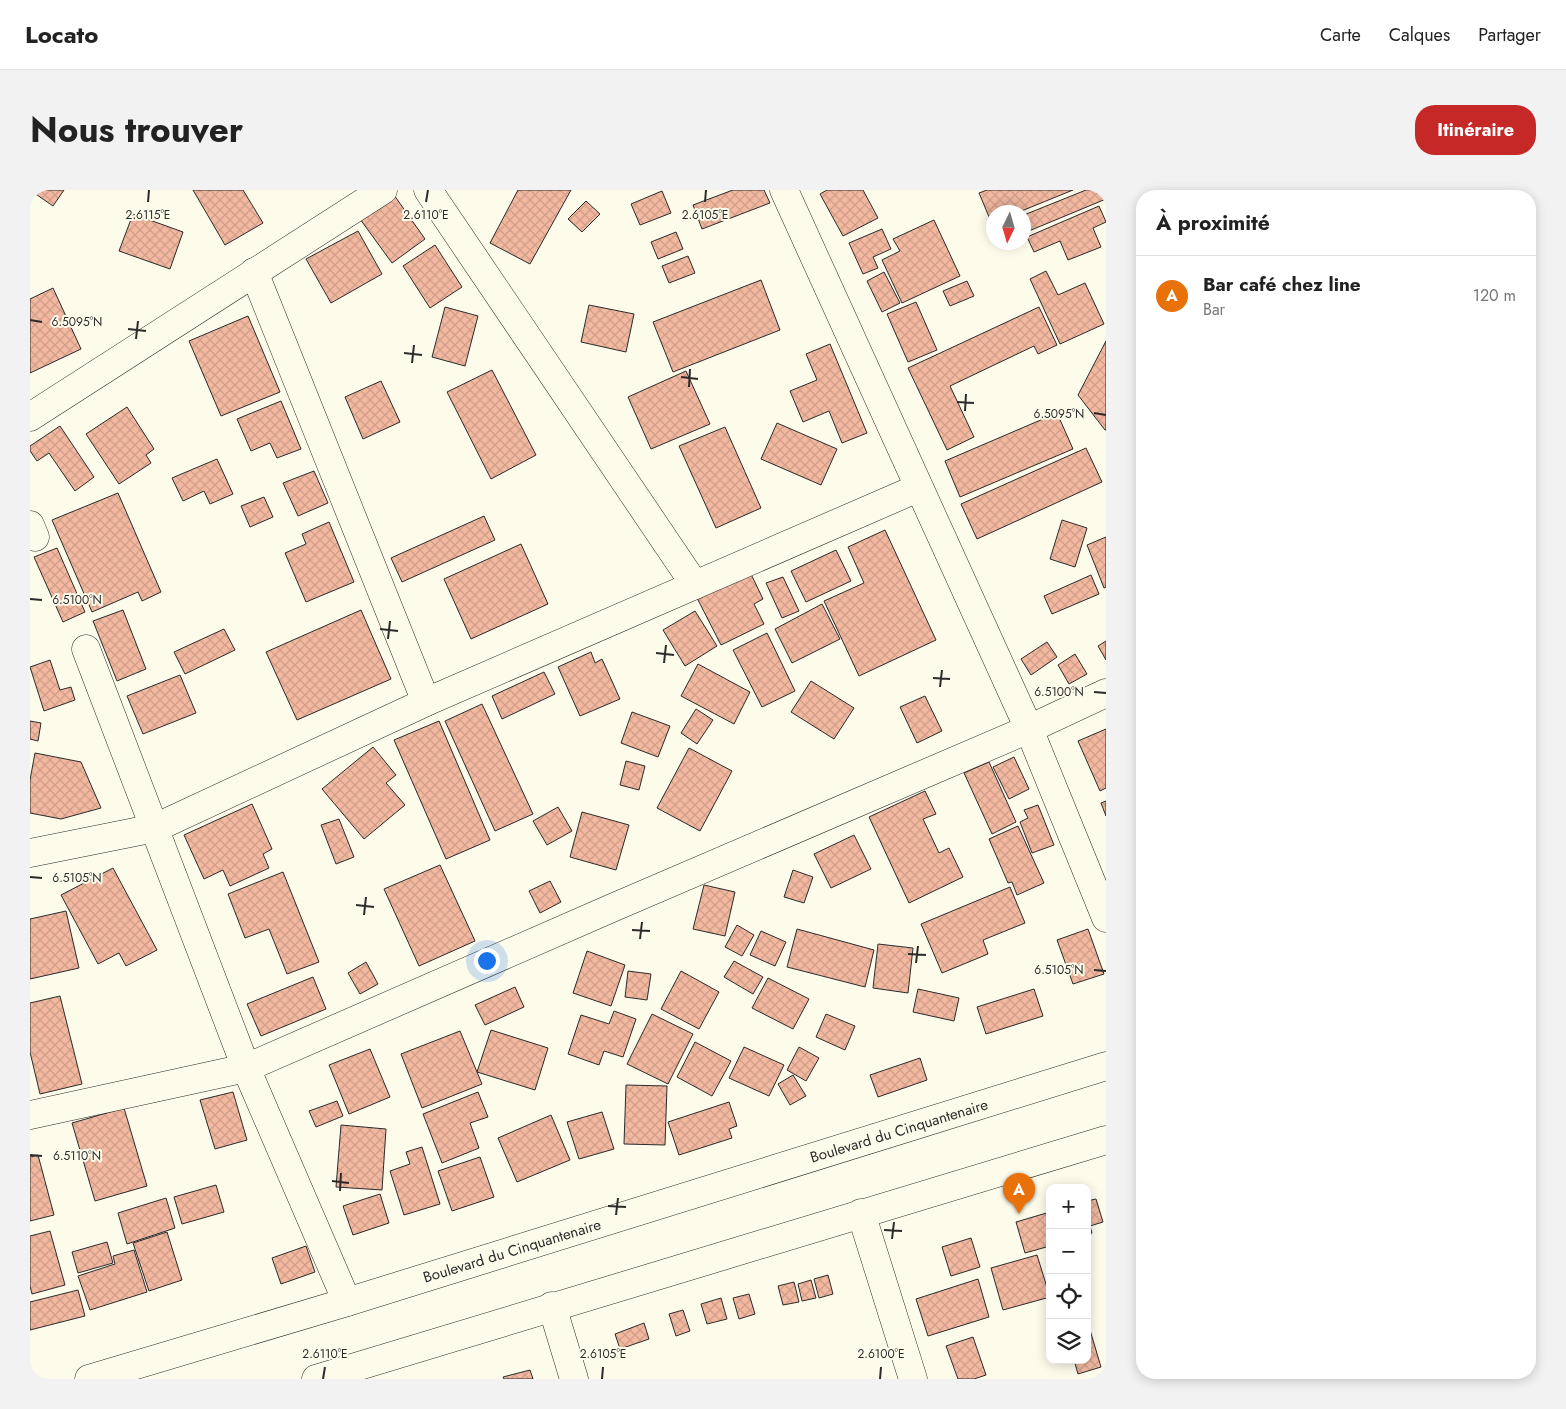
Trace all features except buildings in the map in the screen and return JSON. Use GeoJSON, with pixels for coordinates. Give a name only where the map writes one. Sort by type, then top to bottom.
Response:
{"type":"FeatureCollection","features":[{"type":"Feature","properties":{"kind":"street"},"geometry":{"type":"LineString","coordinates":[[30,417],[383,190]]}},
{"type":"Feature","properties":{"kind":"street"},"geometry":{"type":"LineString","coordinates":[[428,190],[694,585]]}},
{"type":"Feature","properties":{"kind":"street"},"geometry":{"type":"LineString","coordinates":[[784,190],[1029,730],[1106,918]]}},
{"type":"Feature","properties":{"kind":"street"},"geometry":{"type":"LineString","coordinates":[[254,272],[426,702]]}},
{"type":"Feature","properties":{"kind":"street"},"geometry":{"type":"LineString","coordinates":[[30,853],[155,828],[426,702],[918,488]]}},
{"type":"Feature","properties":{"kind":"street"},"geometry":{"type":"LineString","coordinates":[[86,649],[246,1068],[347,1302]]}},
{"type":"Feature","properties":{"kind":"street"},"geometry":{"type":"LineString","coordinates":[[30,1115],[246,1068],[612,908],[1029,730],[1106,693]]}},
{"type":"Feature","properties":{"kind":"street","name":"Boulevard du Cinquantenaire"},"geometry":{"type":"LineString","coordinates":[[89,1379],[347,1302],[1106,1066]]}},
{"type":"Feature","properties":{"kind":"street"},"geometry":{"type":"LineString","coordinates":[[316,1379],[552,1306],[1106,1140]]}},
{"type":"Feature","properties":{"kind":"street"},"geometry":{"type":"LineString","coordinates":[[861,1213],[913,1379]]}},
{"type":"Feature","properties":{"kind":"street"},"geometry":{"type":"LineString","coordinates":[[552,1306],[574,1379]]}},
{"type":"Feature","properties":{"kind":"place","name":"Bar café chez line"},"geometry":{"type":"Point","coordinates":[1019,1214]}}]}
